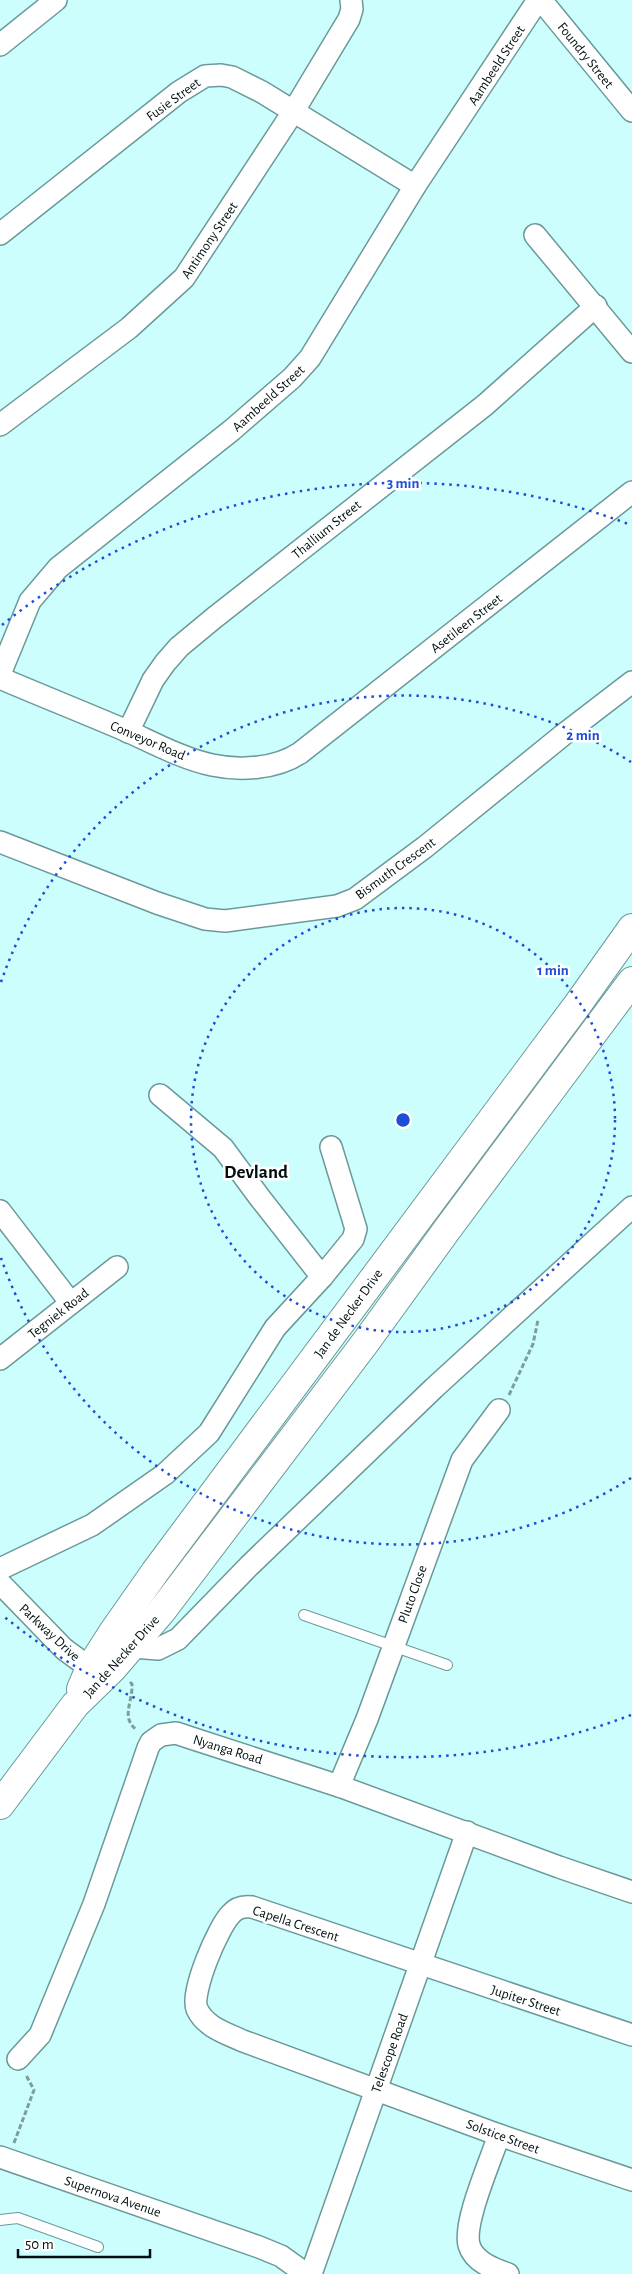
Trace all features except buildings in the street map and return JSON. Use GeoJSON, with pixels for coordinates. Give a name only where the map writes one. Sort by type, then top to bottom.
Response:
{"type":"FeatureCollection","features":[{"type":"Feature","properties":{"kind":"main road","name":"Jan de Necker Drive"},"geometry":{"type":"LineString","coordinates":[[102,1672],[113,1632],[632,928]]}},
{"type":"Feature","properties":{"kind":"main road","name":"Jan de Necker Drive"},"geometry":{"type":"LineString","coordinates":[[0,1804],[102,1672],[133,1647],[365,1343],[449,1226],[632,981]]}},
{"type":"Feature","properties":{"kind":"street"},"geometry":{"type":"LineString","coordinates":[[0,45],[56,0]]}},
{"type":"Feature","properties":{"kind":"street","name":"Antimony Street"},"geometry":{"type":"LineString","coordinates":[[0,425],[130,328],[184,278],[293,112],[316,70],[349,19],[351,0]]}},
{"type":"Feature","properties":{"kind":"street","name":"Foundry Street"},"geometry":{"type":"LineString","coordinates":[[539,0],[632,111]]}},
{"type":"Feature","properties":{"kind":"street","name":"Aambeeld Street"},"geometry":{"type":"LineString","coordinates":[[0,676],[30,601],[58,568],[232,430],[292,378],[310,358],[415,186],[539,0]]}},
{"type":"Feature","properties":{"kind":"street","name":"Fusie Street"},"geometry":{"type":"LineString","coordinates":[[0,234],[172,98],[205,76],[220,75],[232,77],[262,92],[415,186]]}},
{"type":"Feature","properties":{"kind":"street"},"geometry":{"type":"LineString","coordinates":[[535,235],[596,306],[632,352]]}},
{"type":"Feature","properties":{"kind":"street","name":"Thallium Street"},"geometry":{"type":"LineString","coordinates":[[128,732],[153,680],[179,647],[485,405],[596,306]]}},
{"type":"Feature","properties":{"kind":"street","name":"Asetileen Street"},"geometry":{"type":"LineString","coordinates":[[300,753],[632,492]]}},
{"type":"Feature","properties":{"kind":"street","name":"Conveyor Road"},"geometry":{"type":"LineString","coordinates":[[0,676],[160,746],[218,766],[241,769],[258,767],[291,759],[300,753]]}},
{"type":"Feature","properties":{"kind":"street","name":"Bismuth Crescent"},"geometry":{"type":"LineString","coordinates":[[0,842],[157,903],[205,919],[225,921],[337,906],[355,899],[425,847],[562,734],[632,682]]}},
{"type":"Feature","properties":{"kind":"street"},"geometry":{"type":"LineString","coordinates":[[160,1095],[222,1148],[322,1277]]}},
{"type":"Feature","properties":{"kind":"street"},"geometry":{"type":"LineString","coordinates":[[0,1569],[92,1525],[165,1474],[209,1433],[275,1328],[322,1277],[353,1239],[356,1229],[331,1147]]}},
{"type":"Feature","properties":{"kind":"street"},"geometry":{"type":"LineString","coordinates":[[133,1647],[158,1649],[178,1639],[270,1546],[434,1388],[632,1206]]}},
{"type":"Feature","properties":{"kind":"street"},"geometry":{"type":"LineString","coordinates":[[0,1211],[70,1302]]}},
{"type":"Feature","properties":{"kind":"street","name":"Tegniek Road"},"geometry":{"type":"LineString","coordinates":[[0,1359],[70,1302],[117,1267]]}},
{"type":"Feature","properties":{"kind":"street","name":"Pluto Close"},"geometry":{"type":"LineString","coordinates":[[338,1786],[367,1719],[392,1646],[462,1460],[499,1410]]}},
{"type":"Feature","properties":{"kind":"street","name":"Parkway Drive"},"geometry":{"type":"LineString","coordinates":[[0,1583],[64,1648],[102,1672]]}},
{"type":"Feature","properties":{"kind":"street","name":"Nyanga Road"},"geometry":{"type":"LineString","coordinates":[[151,1742],[160,1735],[176,1733],[249,1755],[632,1892]]}},
{"type":"Feature","properties":{"kind":"street"},"geometry":{"type":"LineString","coordinates":[[18,2058],[40,2035],[94,1904],[151,1742]]}},
{"type":"Feature","properties":{"kind":"street","name":"Telescope Road"},"geometry":{"type":"LineString","coordinates":[[311,2274],[467,1832]]}},
{"type":"Feature","properties":{"kind":"street","name":"Capella Crescent"},"geometry":{"type":"LineString","coordinates":[[376,2089],[243,2041],[214,2028],[201,2017],[194,2004],[199,1982],[224,1922],[232,1913],[246,1907],[421,1965]]}},
{"type":"Feature","properties":{"kind":"street","name":"Jupiter Street"},"geometry":{"type":"LineString","coordinates":[[421,1965],[632,2035]]}},
{"type":"Feature","properties":{"kind":"street","name":"Solstice Street"},"geometry":{"type":"LineString","coordinates":[[376,2089],[500,2135],[632,2180]]}},
{"type":"Feature","properties":{"kind":"street"},"geometry":{"type":"LineString","coordinates":[[500,2135],[472,2213],[468,2238],[470,2247],[490,2268],[508,2274]]}},
{"type":"Feature","properties":{"kind":"street","name":"Supernova Avenue"},"geometry":{"type":"LineString","coordinates":[[4,2158],[259,2247],[281,2256],[306,2274]]}},
{"type":"Feature","properties":{"kind":"lane"},"geometry":{"type":"LineString","coordinates":[[304,1615],[447,1665]]}},
{"type":"Feature","properties":{"kind":"lane"},"geometry":{"type":"LineString","coordinates":[[0,2220],[18,2218],[98,2247]]}},
{"type":"Feature","properties":{"kind":"path"},"geometry":{"type":"LineString","coordinates":[[499,1410],[514,1385],[533,1344],[538,1320],[539,1292]]}},
{"type":"Feature","properties":{"kind":"path"},"geometry":{"type":"LineString","coordinates":[[102,1672],[132,1684],[133,1694],[127,1719],[130,1725],[151,1742]]}},
{"type":"Feature","properties":{"kind":"path"},"geometry":{"type":"LineString","coordinates":[[4,2158],[34,2090],[18,2058]]}},
{"type":"Feature","properties":{"kind":"district","name":"Devland"},"geometry":{"type":"Point","coordinates":[256,1171]}}]}
